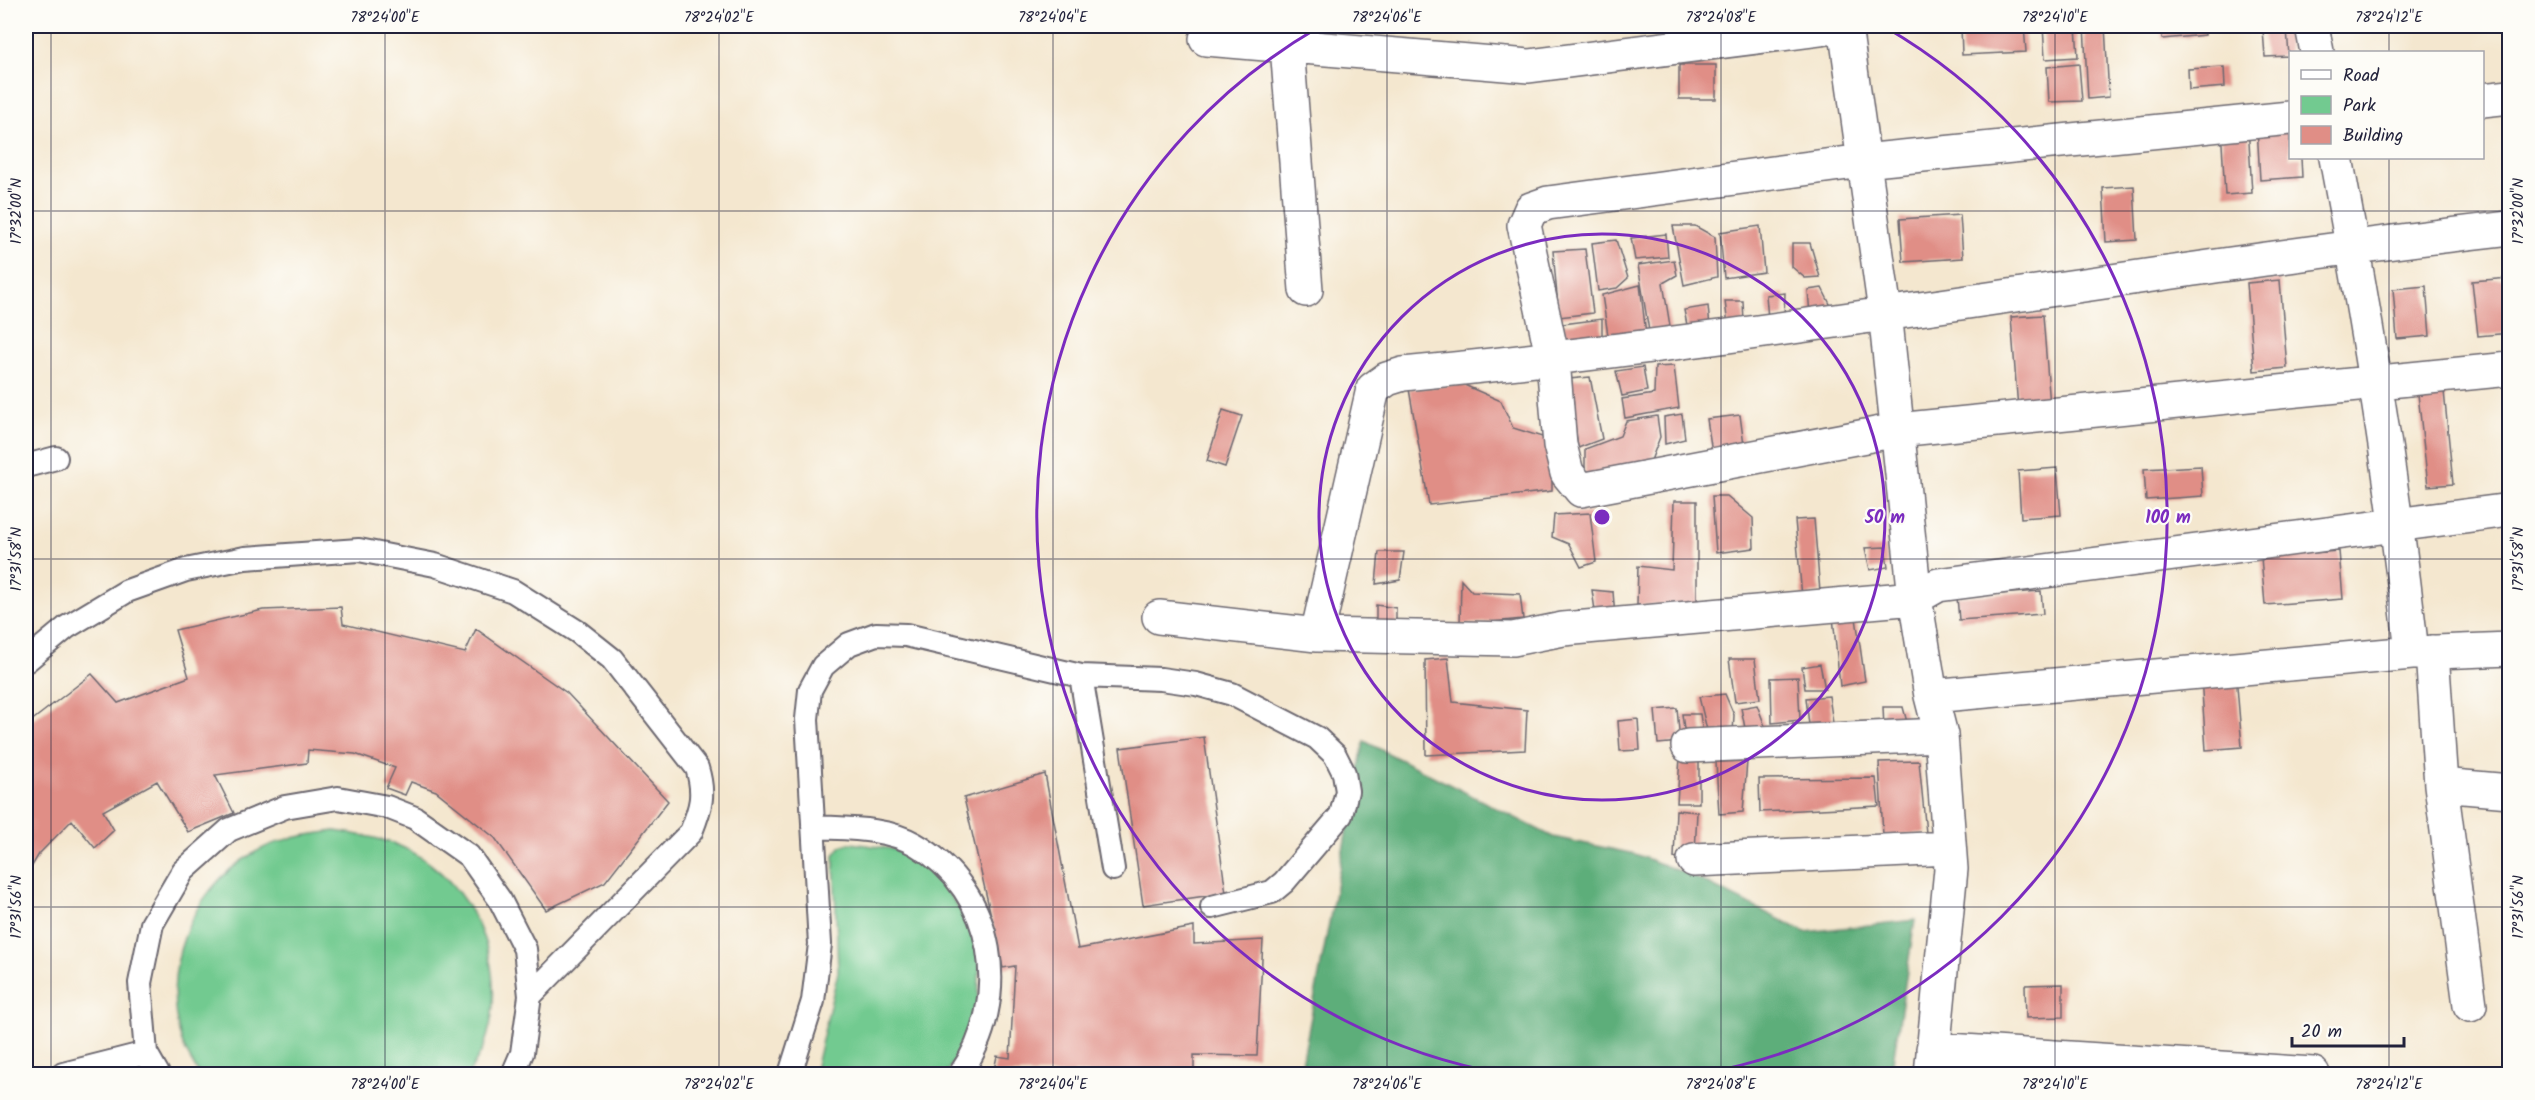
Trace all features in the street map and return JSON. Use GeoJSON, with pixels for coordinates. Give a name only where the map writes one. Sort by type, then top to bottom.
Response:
{"type":"FeatureCollection","features":[{"type":"Feature","properties":{"kind":"street"},"geometry":{"type":"LineString","coordinates":[[1206,39],[1529,66],[1845,26],[1885,312],[1915,598],[1931,696],[1941,735],[1951,869],[1932,1062],[2313,1074]]}},
{"type":"Feature","properties":{"kind":"street"},"geometry":{"type":"LineString","coordinates":[[2312,26],[2317,51]]}},
{"type":"Feature","properties":{"kind":"street"},"geometry":{"type":"LineString","coordinates":[[1287,46],[1306,290]]}},
{"type":"Feature","properties":{"kind":"street"},"geometry":{"type":"LineString","coordinates":[[2484,100],[2510,98]]}},
{"type":"Feature","properties":{"kind":"street"},"geometry":{"type":"LineString","coordinates":[[2289,118],[1863,161],[1548,203],[1531,209],[1524,225],[1553,360],[1560,445],[1568,473],[1581,490],[1897,430],[2510,369]]}},
{"type":"Feature","properties":{"kind":"street"},"geometry":{"type":"LineString","coordinates":[[2336,159],[2422,653],[2470,1005]]}},
{"type":"Feature","properties":{"kind":"street"},"geometry":{"type":"LineString","coordinates":[[1317,636],[1373,389],[1387,379],[1403,374],[1553,360],[2353,246],[2510,228]]}},
{"type":"Feature","properties":{"kind":"street"},"geometry":{"type":"LineString","coordinates":[[1159,617],[1317,636],[1513,639],[1563,629],[1915,598],[1938,585],[2510,510]]}},
{"type":"Feature","properties":{"kind":"street"},"geometry":{"type":"LineString","coordinates":[[1931,696],[2422,653],[2510,649]]}},
{"type":"Feature","properties":{"kind":"street"},"geometry":{"type":"LineString","coordinates":[[1688,746],[1941,735]]}},
{"type":"Feature","properties":{"kind":"street"},"geometry":{"type":"LineString","coordinates":[[2441,785],[2510,791]]}},
{"type":"Feature","properties":{"kind":"street"},"geometry":{"type":"LineString","coordinates":[[1694,860],[1949,849]]}},
{"type":"Feature","properties":{"kind":"lane"},"geometry":{"type":"LineString","coordinates":[[26,466],[56,458]]}},
{"type":"Feature","properties":{"kind":"lane"},"geometry":{"type":"LineString","coordinates":[[26,661],[67,627],[127,591],[186,570],[245,558],[359,550],[435,565],[513,591],[578,632],[612,659],[697,768],[703,786],[700,812],[691,832],[530,996]]}},
{"type":"Feature","properties":{"kind":"lane"},"geometry":{"type":"LineString","coordinates":[[790,1074],[813,1001],[820,944],[807,719],[810,690],[824,666],[849,644],[876,634],[906,635],[1081,676],[1184,682],[1232,694],[1317,738],[1335,754],[1344,773],[1347,791],[1341,815],[1284,882],[1272,892],[1212,907]]}},
{"type":"Feature","properties":{"kind":"lane"},"geometry":{"type":"LineString","coordinates":[[1081,676],[1113,869]]}},
{"type":"Feature","properties":{"kind":"lane"},"geometry":{"type":"LineString","coordinates":[[158,1074],[146,1053],[140,983],[152,924],[183,871],[229,830],[285,807],[338,798],[387,807],[415,818],[469,856],[500,900],[525,949],[530,996],[522,1053],[513,1074]]}},
{"type":"Feature","properties":{"kind":"lane"},"geometry":{"type":"LineString","coordinates":[[813,826],[886,833],[914,843],[961,882],[980,915],[990,964],[989,1008],[979,1043],[960,1074]]}},
{"type":"Feature","properties":{"kind":"lane"},"geometry":{"type":"LineString","coordinates":[[63,1074],[146,1053]]}},
{"type":"Feature","properties":{"kind":"green space"},"geometry":{"type":"Polygon","coordinates":[[[1364,741],[1553,837],[1635,854],[1690,875],[1805,932],[1915,920],[1891,1074],[1300,1074],[1364,741]]]}},
{"type":"Feature","properties":{"kind":"green space"},"geometry":{"type":"Polygon","coordinates":[[[335,831],[389,842],[419,856],[459,892],[473,915],[484,940],[491,966],[493,993],[491,1020],[484,1046],[469,1074],[199,1074],[182,1042],[176,1015],[174,988],[177,962],[196,911],[211,889],[230,870],[252,854],[282,841],[335,831]]]}},
{"type":"Feature","properties":{"kind":"green space"},"geometry":{"type":"Polygon","coordinates":[[[851,843],[894,849],[920,864],[941,882],[966,919],[980,956],[978,1001],[961,1052],[945,1074],[814,1074],[838,972],[834,855],[841,846],[851,843]]]}},
{"type":"Feature","properties":{"kind":"building"},"geometry":{"type":"Polygon","coordinates":[[[1961,26],[2024,26],[2026,52],[1962,55],[1961,26]]]}},
{"type":"Feature","properties":{"kind":"building"},"geometry":{"type":"Polygon","coordinates":[[[2043,26],[2076,26],[2078,57],[2045,59],[2043,26]]]}},
{"type":"Feature","properties":{"kind":"building"},"geometry":{"type":"Polygon","coordinates":[[[2084,26],[2105,26],[2109,97],[2088,99],[2084,26]]]}},
{"type":"Feature","properties":{"kind":"building"},"geometry":{"type":"Polygon","coordinates":[[[2161,26],[2204,26],[2205,35],[2162,39],[2161,26]]]}},
{"type":"Feature","properties":{"kind":"building"},"geometry":{"type":"Polygon","coordinates":[[[2287,29],[2289,56],[2265,57],[2263,30],[2287,29]]]}},
{"type":"Feature","properties":{"kind":"building"},"geometry":{"type":"Polygon","coordinates":[[[2079,64],[2082,101],[2049,102],[2047,67],[2079,64]]]}},
{"type":"Feature","properties":{"kind":"building"},"geometry":{"type":"Polygon","coordinates":[[[1679,65],[1716,65],[1716,99],[1679,99],[1679,65]]]}},
{"type":"Feature","properties":{"kind":"building"},"geometry":{"type":"Polygon","coordinates":[[[2224,67],[2225,87],[2189,90],[2188,69],[2224,67]]]}},
{"type":"Feature","properties":{"kind":"building"},"geometry":{"type":"Polygon","coordinates":[[[2248,125],[2252,193],[2225,195],[2221,127],[2248,125]]]}},
{"type":"Feature","properties":{"kind":"building"},"geometry":{"type":"Polygon","coordinates":[[[2289,125],[2289,159],[2301,159],[2302,177],[2260,180],[2257,127],[2289,125]]]}},
{"type":"Feature","properties":{"kind":"building"},"geometry":{"type":"Polygon","coordinates":[[[2134,186],[2137,240],[2106,242],[2103,188],[2134,186]]]}},
{"type":"Feature","properties":{"kind":"building"},"geometry":{"type":"Polygon","coordinates":[[[1960,215],[1963,258],[1903,262],[1900,219],[1960,215]]]}},
{"type":"Feature","properties":{"kind":"building"},"geometry":{"type":"Polygon","coordinates":[[[1673,226],[1695,226],[1715,237],[1717,277],[1684,285],[1673,226]]]}},
{"type":"Feature","properties":{"kind":"building"},"geometry":{"type":"Polygon","coordinates":[[[1760,226],[1764,272],[1724,278],[1720,232],[1760,226]]]}},
{"type":"Feature","properties":{"kind":"building"},"geometry":{"type":"Polygon","coordinates":[[[1666,234],[1668,257],[1635,260],[1631,238],[1666,234]]]}},
{"type":"Feature","properties":{"kind":"building"},"geometry":{"type":"Polygon","coordinates":[[[1616,240],[1628,278],[1617,288],[1598,291],[1592,243],[1616,240]]]}},
{"type":"Feature","properties":{"kind":"building"},"geometry":{"type":"Polygon","coordinates":[[[1792,243],[1810,243],[1820,277],[1805,278],[1792,267],[1792,243]]]}},
{"type":"Feature","properties":{"kind":"building"},"geometry":{"type":"Polygon","coordinates":[[[1585,249],[1593,313],[1559,317],[1553,251],[1585,249]]]}},
{"type":"Feature","properties":{"kind":"building"},"geometry":{"type":"Polygon","coordinates":[[[1674,260],[1677,275],[1663,283],[1671,332],[1649,331],[1638,265],[1674,260]]]}},
{"type":"Feature","properties":{"kind":"building"},"geometry":{"type":"Polygon","coordinates":[[[2510,278],[2510,333],[2478,336],[2472,281],[2510,278]]]}},
{"type":"Feature","properties":{"kind":"building"},"geometry":{"type":"Polygon","coordinates":[[[2280,280],[2287,368],[2254,371],[2247,283],[2280,280]]]}},
{"type":"Feature","properties":{"kind":"building"},"geometry":{"type":"Polygon","coordinates":[[[1640,285],[1646,334],[1609,342],[1602,295],[1640,285]]]}},
{"type":"Feature","properties":{"kind":"building"},"geometry":{"type":"Polygon","coordinates":[[[2426,286],[2430,336],[2397,339],[2393,289],[2426,286]]]}},
{"type":"Feature","properties":{"kind":"building"},"geometry":{"type":"Polygon","coordinates":[[[1822,288],[1832,308],[1810,315],[1808,290],[1822,288]]]}},
{"type":"Feature","properties":{"kind":"building"},"geometry":{"type":"Polygon","coordinates":[[[1785,293],[1784,316],[1768,319],[1766,295],[1785,293]]]}},
{"type":"Feature","properties":{"kind":"building"},"geometry":{"type":"Polygon","coordinates":[[[1725,301],[1743,301],[1744,322],[1728,326],[1725,301]]]}},
{"type":"Feature","properties":{"kind":"building"},"geometry":{"type":"Polygon","coordinates":[[[1708,306],[1710,327],[1688,330],[1684,310],[1708,306]]]}},
{"type":"Feature","properties":{"kind":"building"},"geometry":{"type":"Polygon","coordinates":[[[2043,315],[2050,406],[2018,409],[2011,317],[2043,315]]]}},
{"type":"Feature","properties":{"kind":"building"},"geometry":{"type":"Polygon","coordinates":[[[1602,319],[1602,339],[1565,344],[1563,324],[1602,319]]]}},
{"type":"Feature","properties":{"kind":"building"},"geometry":{"type":"Polygon","coordinates":[[[1674,366],[1679,408],[1625,418],[1622,399],[1654,394],[1655,367],[1674,366]]]}},
{"type":"Feature","properties":{"kind":"building"},"geometry":{"type":"Polygon","coordinates":[[[1643,367],[1647,391],[1622,396],[1616,371],[1643,367]]]}},
{"type":"Feature","properties":{"kind":"building"},"geometry":{"type":"Polygon","coordinates":[[[1590,377],[1602,439],[1578,448],[1569,379],[1590,377]]]}},
{"type":"Feature","properties":{"kind":"building"},"geometry":{"type":"Polygon","coordinates":[[[1462,384],[1501,401],[1513,428],[1552,440],[1552,491],[1429,505],[1409,389],[1462,384]]]}},
{"type":"Feature","properties":{"kind":"building"},"geometry":{"type":"Polygon","coordinates":[[[2444,391],[2453,484],[2428,486],[2418,394],[2444,391]]]}},
{"type":"Feature","properties":{"kind":"building"},"geometry":{"type":"Polygon","coordinates":[[[1223,410],[1242,416],[1225,467],[1207,461],[1223,410]]]}},
{"type":"Feature","properties":{"kind":"building"},"geometry":{"type":"Polygon","coordinates":[[[1682,414],[1685,439],[1665,444],[1664,417],[1682,414]]]}},
{"type":"Feature","properties":{"kind":"building"},"geometry":{"type":"Polygon","coordinates":[[[1740,415],[1745,453],[1713,459],[1707,419],[1740,415]]]}},
{"type":"Feature","properties":{"kind":"building"},"geometry":{"type":"Polygon","coordinates":[[[1657,416],[1660,437],[1647,471],[1585,478],[1585,449],[1620,436],[1626,421],[1657,416]]]}},
{"type":"Feature","properties":{"kind":"building"},"geometry":{"type":"Polygon","coordinates":[[[2201,466],[2203,496],[2146,500],[2144,469],[2201,466]]]}},
{"type":"Feature","properties":{"kind":"building"},"geometry":{"type":"Polygon","coordinates":[[[2057,468],[2061,515],[2021,518],[2018,471],[2057,468]]]}},
{"type":"Feature","properties":{"kind":"building"},"geometry":{"type":"Polygon","coordinates":[[[1712,496],[1727,496],[1753,518],[1754,548],[1716,553],[1712,496]]]}},
{"type":"Feature","properties":{"kind":"building"},"geometry":{"type":"Polygon","coordinates":[[[1674,501],[1697,501],[1697,605],[1637,605],[1638,566],[1672,570],[1674,501]]]}},
{"type":"Feature","properties":{"kind":"building"},"geometry":{"type":"Polygon","coordinates":[[[1590,513],[1596,562],[1581,567],[1569,544],[1552,537],[1554,515],[1590,513]]]}},
{"type":"Feature","properties":{"kind":"building"},"geometry":{"type":"Polygon","coordinates":[[[1814,519],[1820,592],[1802,597],[1795,520],[1814,519]]]}},
{"type":"Feature","properties":{"kind":"building"},"geometry":{"type":"Polygon","coordinates":[[[1885,547],[1888,567],[1870,570],[1865,548],[1885,547]]]}},
{"type":"Feature","properties":{"kind":"building"},"geometry":{"type":"Polygon","coordinates":[[[2339,551],[2343,599],[2265,605],[2261,557],[2339,551]]]}},
{"type":"Feature","properties":{"kind":"building"},"geometry":{"type":"Polygon","coordinates":[[[1379,552],[1404,552],[1400,580],[1376,584],[1379,552]]]}},
{"type":"Feature","properties":{"kind":"building"},"geometry":{"type":"Polygon","coordinates":[[[1461,580],[1472,592],[1520,594],[1523,619],[1460,625],[1461,580]]]}},
{"type":"Feature","properties":{"kind":"building"},"geometry":{"type":"Polygon","coordinates":[[[1592,590],[1613,592],[1615,617],[1596,617],[1592,590]]]}},
{"type":"Feature","properties":{"kind":"building"},"geometry":{"type":"Polygon","coordinates":[[[2041,591],[2043,614],[1959,620],[1957,597],[2041,591]]]}},
{"type":"Feature","properties":{"kind":"building"},"geometry":{"type":"Polygon","coordinates":[[[1376,605],[1396,608],[1396,627],[1376,628],[1376,605]]]}},
{"type":"Feature","properties":{"kind":"building"},"geometry":{"type":"Polygon","coordinates":[[[341,607],[343,624],[465,653],[476,629],[567,693],[668,801],[605,882],[546,910],[495,838],[436,791],[411,782],[405,795],[386,788],[395,768],[355,754],[308,750],[307,763],[215,775],[234,813],[188,832],[157,781],[103,811],[114,830],[95,848],[72,820],[39,854],[26,876],[26,725],[92,674],[118,703],[189,677],[175,630],[263,610],[341,607]]]}},
{"type":"Feature","properties":{"kind":"building"},"geometry":{"type":"Polygon","coordinates":[[[1833,617],[1856,618],[1865,681],[1840,686],[1833,617]]]}},
{"type":"Feature","properties":{"kind":"building"},"geometry":{"type":"Polygon","coordinates":[[[1448,658],[1453,702],[1527,710],[1525,750],[1426,755],[1425,660],[1448,658]]]}},
{"type":"Feature","properties":{"kind":"building"},"geometry":{"type":"Polygon","coordinates":[[[1729,659],[1755,659],[1760,699],[1735,702],[1729,659]]]}},
{"type":"Feature","properties":{"kind":"building"},"geometry":{"type":"Polygon","coordinates":[[[1820,664],[1825,689],[1805,689],[1802,667],[1820,664]]]}},
{"type":"Feature","properties":{"kind":"building"},"geometry":{"type":"Polygon","coordinates":[[[2236,674],[2242,747],[2206,750],[2201,677],[2236,674]]]}},
{"type":"Feature","properties":{"kind":"building"},"geometry":{"type":"Polygon","coordinates":[[[1798,677],[1800,720],[1772,723],[1771,678],[1798,677]]]}},
{"type":"Feature","properties":{"kind":"building"},"geometry":{"type":"Polygon","coordinates":[[[1725,694],[1734,715],[1733,733],[1708,734],[1699,697],[1725,694]]]}},
{"type":"Feature","properties":{"kind":"building"},"geometry":{"type":"Polygon","coordinates":[[[1829,696],[1834,730],[1810,734],[1806,698],[1829,696]]]}},
{"type":"Feature","properties":{"kind":"building"},"geometry":{"type":"Polygon","coordinates":[[[1757,705],[1768,734],[1747,738],[1741,708],[1757,705]]]}},
{"type":"Feature","properties":{"kind":"building"},"geometry":{"type":"Polygon","coordinates":[[[1883,707],[1903,707],[1908,726],[1884,728],[1883,707]]]}},
{"type":"Feature","properties":{"kind":"building"},"geometry":{"type":"Polygon","coordinates":[[[1677,708],[1680,742],[1658,744],[1655,710],[1677,708]]]}},
{"type":"Feature","properties":{"kind":"building"},"geometry":{"type":"Polygon","coordinates":[[[1682,714],[1700,714],[1703,734],[1685,736],[1682,714]]]}},
{"type":"Feature","properties":{"kind":"building"},"geometry":{"type":"Polygon","coordinates":[[[1638,719],[1640,750],[1620,751],[1618,721],[1638,719]]]}},
{"type":"Feature","properties":{"kind":"building"},"geometry":{"type":"Polygon","coordinates":[[[1204,737],[1226,893],[1143,905],[1120,748],[1204,737]]]}},
{"type":"Feature","properties":{"kind":"building"},"geometry":{"type":"Polygon","coordinates":[[[1680,757],[1699,758],[1699,803],[1677,803],[1680,757]]]}},
{"type":"Feature","properties":{"kind":"building"},"geometry":{"type":"Polygon","coordinates":[[[1747,761],[1743,812],[1719,814],[1716,762],[1747,761]]]}},
{"type":"Feature","properties":{"kind":"building"},"geometry":{"type":"Polygon","coordinates":[[[1919,761],[1926,833],[1883,836],[1879,762],[1919,761]]]}},
{"type":"Feature","properties":{"kind":"building"},"geometry":{"type":"Polygon","coordinates":[[[1045,774],[1078,949],[1194,927],[1194,944],[1263,940],[1257,1056],[1194,1055],[1194,1074],[1074,1072],[1074,1074],[993,1074],[997,1056],[1010,1058],[1015,966],[1003,968],[964,798],[1045,774]]]}},
{"type":"Feature","properties":{"kind":"building"},"geometry":{"type":"Polygon","coordinates":[[[1876,778],[1879,806],[1760,812],[1759,779],[1876,778]]]}},
{"type":"Feature","properties":{"kind":"building"},"geometry":{"type":"Polygon","coordinates":[[[1676,810],[1697,812],[1695,853],[1674,858],[1676,810]]]}},
{"type":"Feature","properties":{"kind":"building"},"geometry":{"type":"Polygon","coordinates":[[[2063,984],[2063,1017],[2026,1018],[2025,985],[2063,984]]]}}]}
